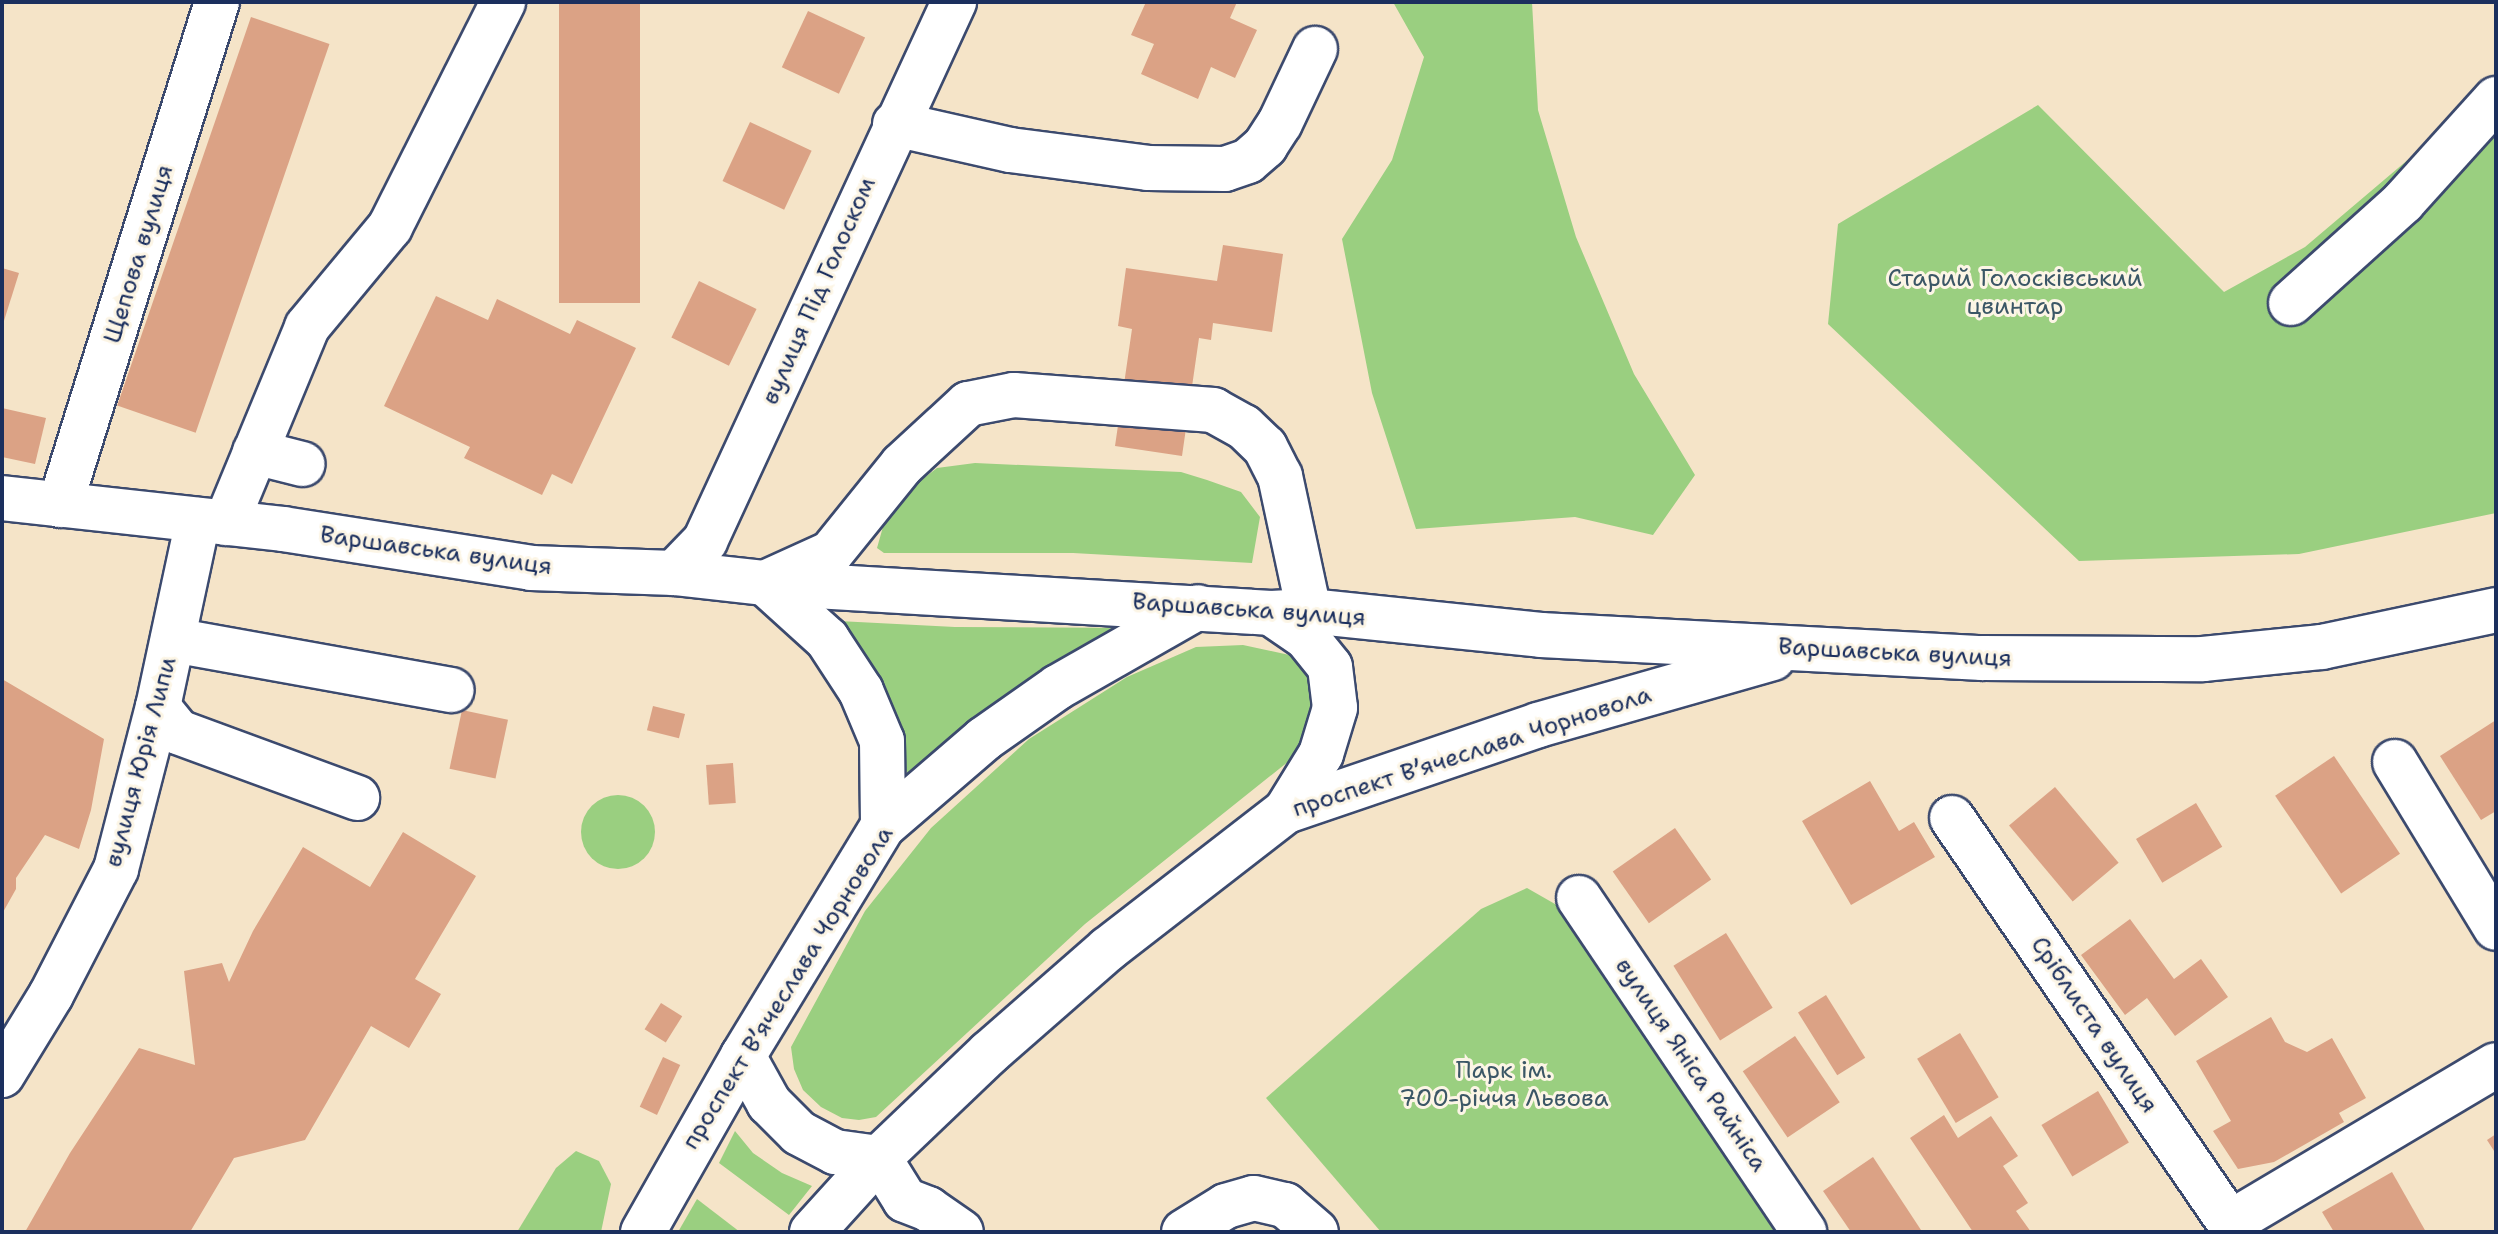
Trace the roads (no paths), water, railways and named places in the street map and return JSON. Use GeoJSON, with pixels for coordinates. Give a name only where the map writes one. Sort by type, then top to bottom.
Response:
{"type":"FeatureCollection","features":[{"type":"Feature","properties":{"kind":"main road","name":"Щепова вулиця"},"geometry":{"type":"LineString","coordinates":[[60,505],[217,2]]}},
{"type":"Feature","properties":{"kind":"main road","name":"вулиця Юрія Липи"},"geometry":{"type":"LineString","coordinates":[[2,1075],[51,995],[116,869],[173,640],[212,522],[255,452],[307,327],[343,308],[390,227],[503,2]]}},
{"type":"Feature","properties":{"kind":"main road","name":"вулиця Під Голоском"},"geometry":{"type":"LineString","coordinates":[[674,573],[705,541],[954,2]]}},
{"type":"Feature","properties":{"kind":"main road"},"geometry":{"type":"LineString","coordinates":[[895,124],[1010,150],[1148,168],[1225,169],[1248,161],[1265,146],[1280,123],[1315,49]]}},
{"type":"Feature","properties":{"kind":"main road"},"geometry":{"type":"LineString","coordinates":[[2291,303],[2403,202],[2496,99]]}},
{"type":"Feature","properties":{"kind":"main road"},"geometry":{"type":"LineString","coordinates":[[883,826],[882,741],[861,691],[827,639],[765,583],[831,553],[902,465],[968,404],[1014,395],[1213,410],[1244,427],[1265,447],[1280,476],[1290,612],[1330,667],[1335,708],[1321,754],[1286,811]]}},
{"type":"Feature","properties":{"kind":"main road"},"geometry":{"type":"LineString","coordinates":[[255,452],[302,464]]}},
{"type":"Feature","properties":{"kind":"main road","name":"Варшавська вулиця"},"geometry":{"type":"LineString","coordinates":[[2,498],[434,551],[531,568],[674,573],[765,583],[1290,612],[1541,635],[1982,658],[2203,659],[2322,647],[2496,610]]}},
{"type":"Feature","properties":{"kind":"main road","name":"проспект Вʼячеслава Чорновола"},"geometry":{"type":"LineString","coordinates":[[643,1232],[743,1056],[883,826],[984,739],[1058,687],[1198,607]]}},
{"type":"Feature","properties":{"kind":"main road"},"geometry":{"type":"LineString","coordinates":[[173,640],[452,690]]}},
{"type":"Feature","properties":{"kind":"main road","name":"проспект Вʼячеслава Чорновола"},"geometry":{"type":"LineString","coordinates":[[812,1232],[879,1158],[989,1053],[1108,949],[1286,811],[1538,725],[1807,649]]}},
{"type":"Feature","properties":{"kind":"main road"},"geometry":{"type":"LineString","coordinates":[[158,707],[178,732],[357,798]]}},
{"type":"Feature","properties":{"kind":"main road"},"geometry":{"type":"LineString","coordinates":[[2395,762],[2496,928]]}},
{"type":"Feature","properties":{"kind":"main road","name":"Сріблиста вулиця"},"geometry":{"type":"LineString","coordinates":[[1952,818],[2233,1227]]}},
{"type":"Feature","properties":{"kind":"main road","name":"вулиця Яніса Райніса"},"geometry":{"type":"LineString","coordinates":[[1579,898],[1804,1232]]}},
{"type":"Feature","properties":{"kind":"main road"},"geometry":{"type":"LineString","coordinates":[[743,1056],[769,1103],[799,1133],[835,1152],[879,1158],[905,1200],[928,1209],[961,1232]]}},
{"type":"Feature","properties":{"kind":"main road"},"geometry":{"type":"LineString","coordinates":[[2233,1227],[2496,1065]]}},
{"type":"Feature","properties":{"kind":"main road"},"geometry":{"type":"LineString","coordinates":[[1184,1232],[1226,1206],[1254,1198],[1285,1205],[1316,1232]]}},
{"type":"Feature","properties":{"kind":"park label","name":"Старий Голосківський цвинтар"},"geometry":{"type":"Point","coordinates":[2015,293]}},
{"type":"Feature","properties":{"kind":"park label","name":"Парк ім. 700-річчя Львова"},"geometry":{"type":"Point","coordinates":[1504,1085]}}]}
